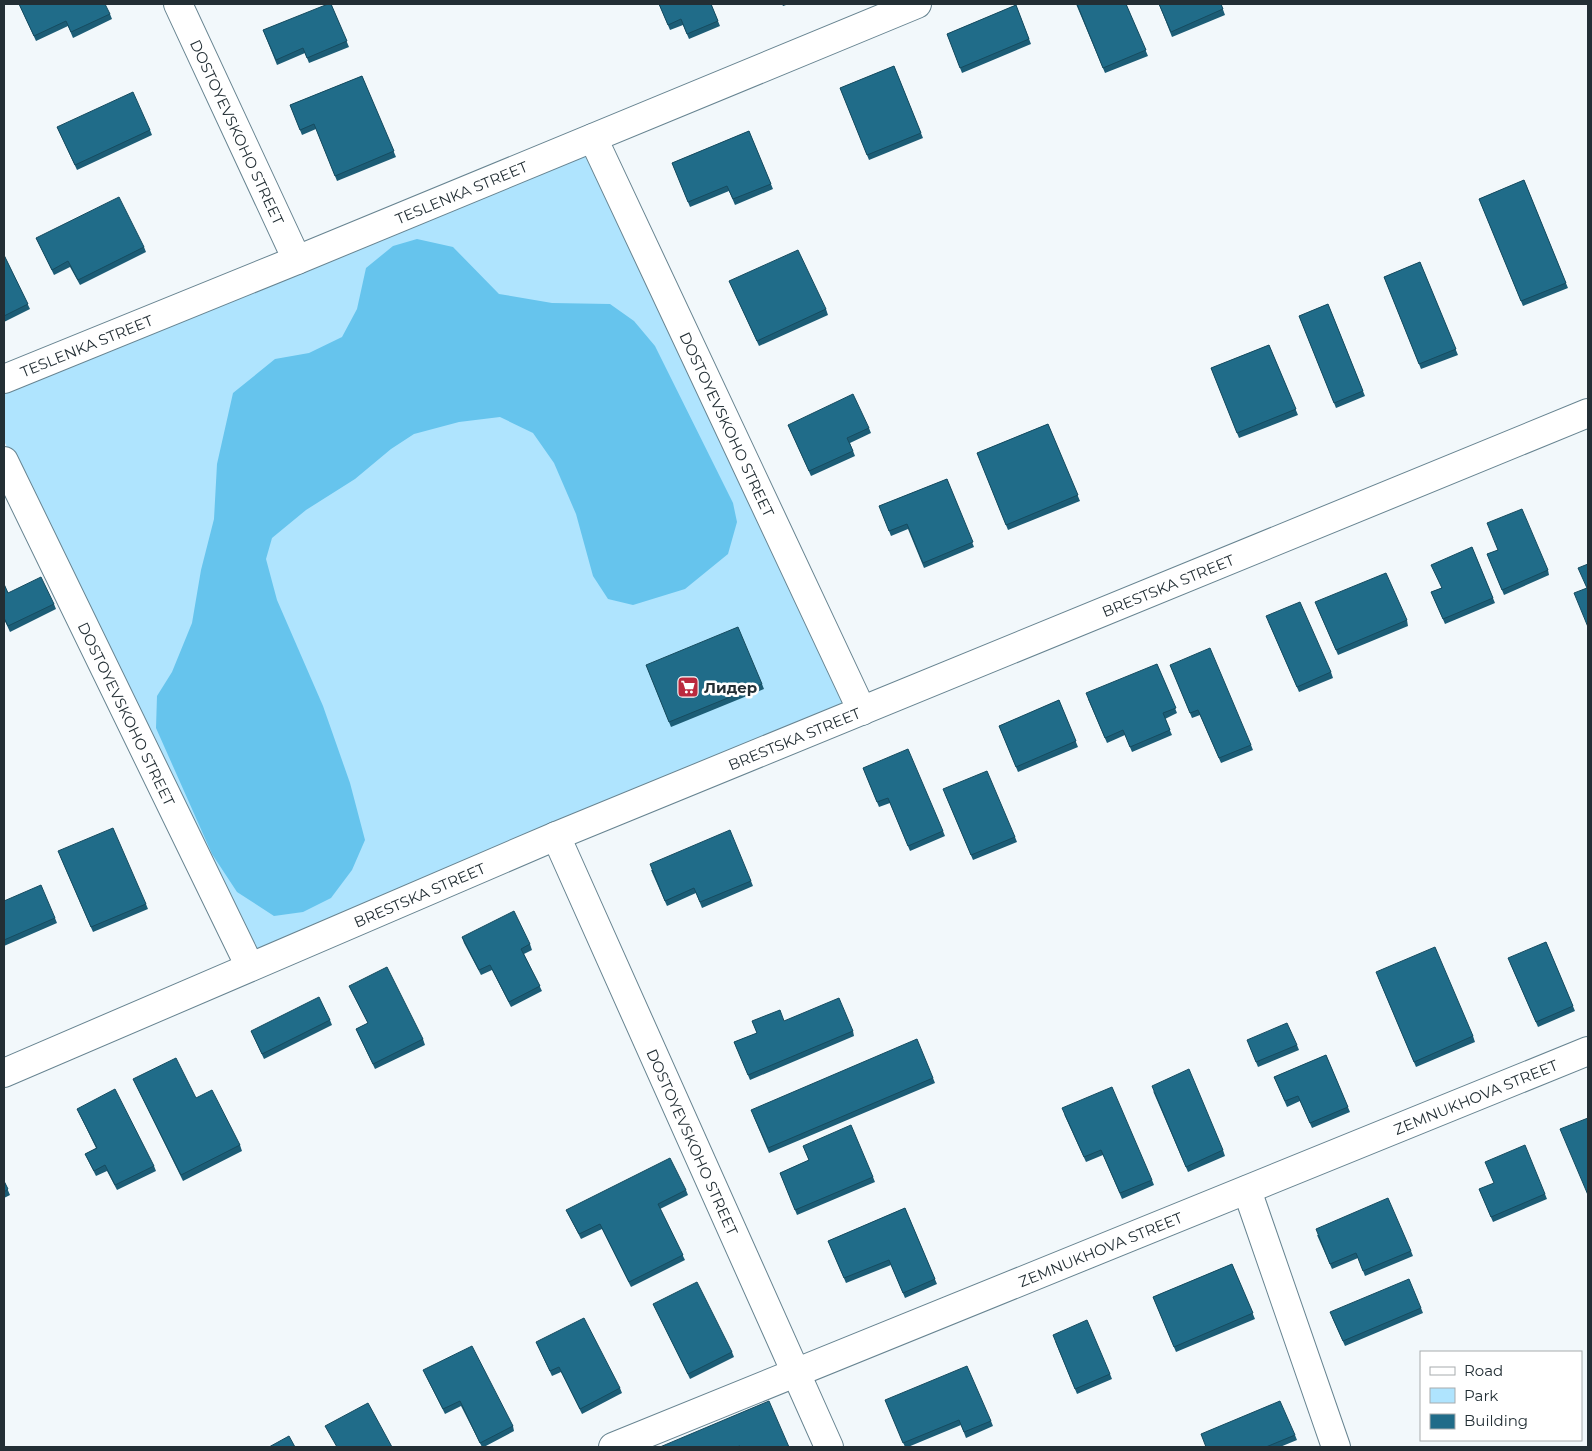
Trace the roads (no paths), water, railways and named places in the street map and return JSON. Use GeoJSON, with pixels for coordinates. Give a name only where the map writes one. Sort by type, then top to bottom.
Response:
{"type":"FeatureCollection","features":[{"type":"Feature","properties":{"kind":"street","name":"DOSTOYEVSKOHO STREET"},"geometry":{"type":"LineString","coordinates":[[178,4],[297,260]]}},
{"type":"Feature","properties":{"kind":"street","name":"TESLENKA STREET"},"geometry":{"type":"LineString","coordinates":[[4,379],[917,4]]}},
{"type":"Feature","properties":{"kind":"street","name":"DOSTOYEVSKOHO STREET"},"geometry":{"type":"LineString","coordinates":[[593,138],[862,710]]}},
{"type":"Feature","properties":{"kind":"street","name":"BRESTSKA STREET"},"geometry":{"type":"LineString","coordinates":[[4,1073],[556,836],[1588,413]]}},
{"type":"Feature","properties":{"kind":"street","name":"DOSTOYEVSKOHO STREET"},"geometry":{"type":"LineString","coordinates":[[4,461],[250,967]]}},
{"type":"Feature","properties":{"kind":"street","name":"DOSTOYEVSKOHO STREET"},"geometry":{"type":"LineString","coordinates":[[556,836],[829,1447]]}},
{"type":"Feature","properties":{"kind":"street","name":"ZEMNUKHOVA STREET"},"geometry":{"type":"LineString","coordinates":[[613,1447],[1588,1051]]}},
{"type":"Feature","properties":{"kind":"street"},"geometry":{"type":"LineString","coordinates":[[1247,1190],[1336,1447]]}},
{"type":"Feature","properties":{"kind":"place","name":"Лидер"},"geometry":{"type":"Point","coordinates":[688,687]}}]}
